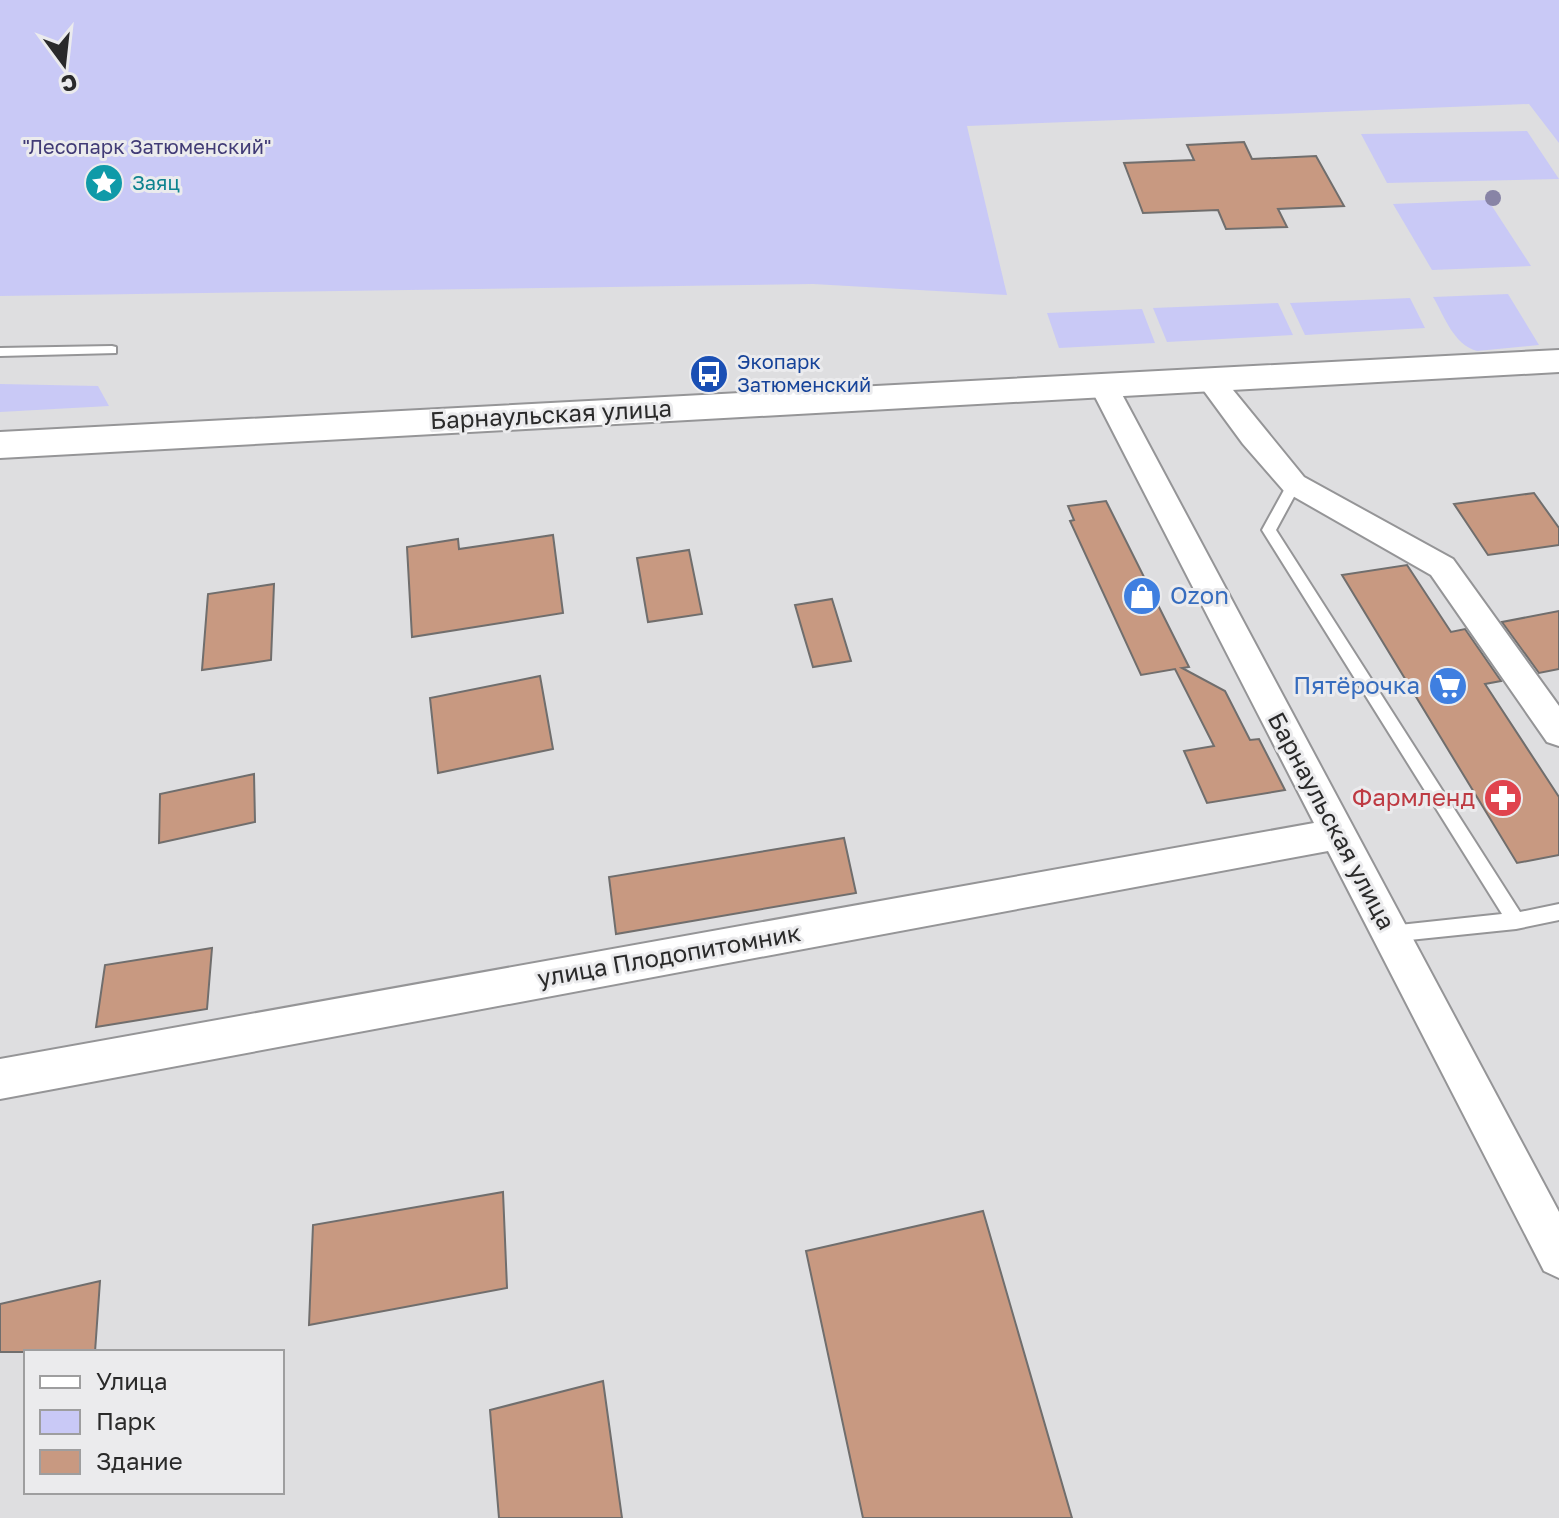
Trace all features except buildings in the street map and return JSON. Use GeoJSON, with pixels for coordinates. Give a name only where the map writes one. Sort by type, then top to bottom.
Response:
{"type":"FeatureCollection","features":[{"type":"Feature","properties":{"kind":"street","name":"Барнаульская улица"},"geometry":{"type":"LineString","coordinates":[[0,445],[1559,361]]}},
{"type":"Feature","properties":{"kind":"street"},"geometry":{"type":"LineString","coordinates":[[1210,380],[1294,484],[1442,567],[1559,732]]}},
{"type":"Feature","properties":{"kind":"street","name":"Барнаульская улица"},"geometry":{"type":"LineString","coordinates":[[1103,385],[1559,1256]]}},
{"type":"Feature","properties":{"kind":"street","name":"улица Плодопитомник"},"geometry":{"type":"LineString","coordinates":[[0,1079],[1338,834]]}},
{"type":"Feature","properties":{"kind":"lane"},"geometry":{"type":"LineString","coordinates":[[0,352],[112,350]]}},
{"type":"Feature","properties":{"kind":"lane"},"geometry":{"type":"LineString","coordinates":[[1294,484],[1269,530],[1516,921]]}},
{"type":"Feature","properties":{"kind":"lane"},"geometry":{"type":"LineString","coordinates":[[1390,934],[1516,921],[1559,912]]}},
{"type":"Feature","properties":{"kind":"green space","name":"\"Лесопарк Затюменский\""},"geometry":{"type":"Polygon","coordinates":[[[0,0],[1559,0],[1559,143],[1529,104],[967,126],[1007,295],[813,284],[0,296],[0,0]]]}},
{"type":"Feature","properties":{"kind":"green space"},"geometry":{"type":"Polygon","coordinates":[[[1527,131],[1559,179],[1387,183],[1361,134],[1527,131]]]}},
{"type":"Feature","properties":{"kind":"green space"},"geometry":{"type":"Polygon","coordinates":[[[1488,200],[1531,266],[1432,270],[1393,204],[1488,200]]]}},
{"type":"Feature","properties":{"kind":"green space"},"geometry":{"type":"Polygon","coordinates":[[[1508,294],[1539,345],[1477,351],[1462,342],[1450,329],[1433,297],[1508,294]]]}},
{"type":"Feature","properties":{"kind":"green space"},"geometry":{"type":"Polygon","coordinates":[[[1410,298],[1425,328],[1305,335],[1290,303],[1410,298]]]}},
{"type":"Feature","properties":{"kind":"green space"},"geometry":{"type":"Polygon","coordinates":[[[1278,303],[1293,335],[1167,342],[1153,308],[1278,303]]]}},
{"type":"Feature","properties":{"kind":"green space"},"geometry":{"type":"Polygon","coordinates":[[[1142,309],[1155,343],[1059,348],[1047,313],[1142,309]]]}},
{"type":"Feature","properties":{"kind":"green space"},"geometry":{"type":"Polygon","coordinates":[[[0,384],[98,386],[109,406],[0,412],[0,384]]]}},
{"type":"Feature","properties":{"kind":"place","name":"Заяц"},"geometry":{"type":"Point","coordinates":[104,183]}},
{"type":"Feature","properties":{"kind":"place","name":"Экопарк Затюменский"},"geometry":{"type":"Point","coordinates":[709,374]}},
{"type":"Feature","properties":{"kind":"place","name":"Ozon"},"geometry":{"type":"Point","coordinates":[1142,596]}},
{"type":"Feature","properties":{"kind":"place","name":"Пятёрочка"},"geometry":{"type":"Point","coordinates":[1448,686]}},
{"type":"Feature","properties":{"kind":"place","name":"Фармленд"},"geometry":{"type":"Point","coordinates":[1503,798]}}]}
